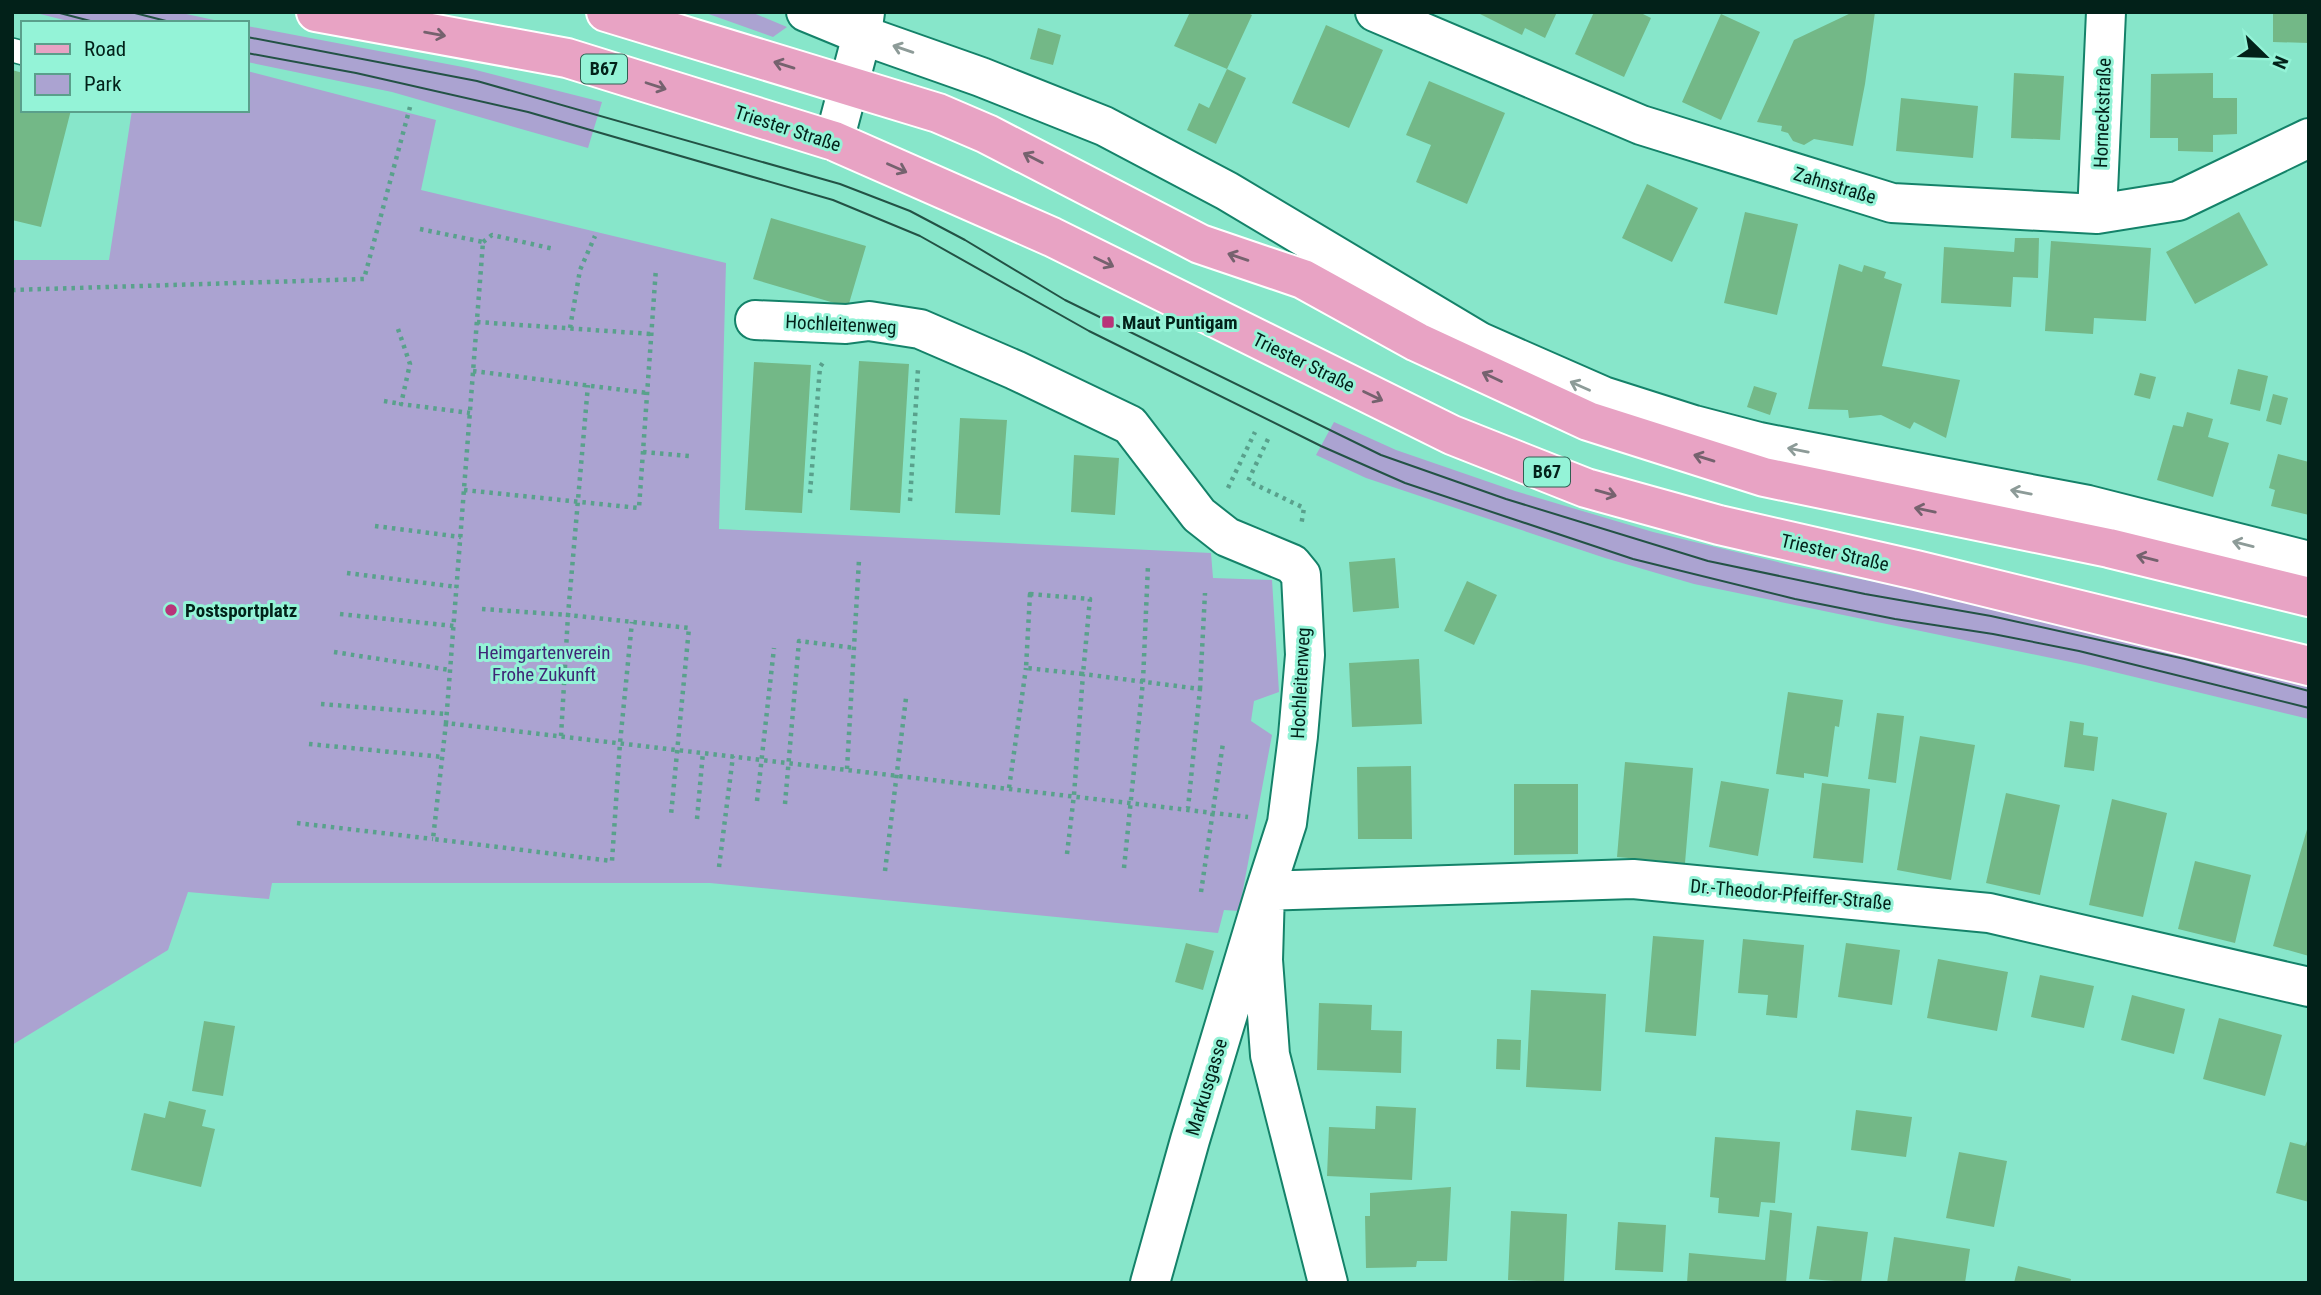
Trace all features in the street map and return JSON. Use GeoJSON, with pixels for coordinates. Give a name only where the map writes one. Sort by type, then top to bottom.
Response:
{"type":"FeatureCollection","features":[{"type":"Feature","properties":{"kind":"main road","name":"Triester Straße"},"geometry":{"type":"LineString","coordinates":[[316,12],[567,58],[834,141],[1052,237],[1452,435],[1586,488],[1718,526],[1982,585],[2309,666]]}},
{"type":"Feature","properties":{"kind":"main road"},"geometry":{"type":"LineString","coordinates":[[606,12],[939,113],[987,134],[1200,244],[1303,278],[1417,342],[1588,421],[1764,477],[2109,548],[2309,597]]}},
{"type":"Feature","properties":{"kind":"street"},"geometry":{"type":"LineString","coordinates":[[806,12],[863,24],[981,77],[1104,126],[1227,191],[1480,342],[1603,396],[1759,442],[2088,505],[2309,561]]}},
{"type":"Feature","properties":{"kind":"street","name":"Zahnstraße"},"geometry":{"type":"LineString","coordinates":[[1375,12],[1641,125],[1892,203],[2097,214],[2178,201],[2309,138]]}},
{"type":"Feature","properties":{"kind":"street","name":"Horneckstraße"},"geometry":{"type":"LineString","coordinates":[[2097,214],[2106,12]]}},
{"type":"Feature","properties":{"kind":"street"},"geometry":{"type":"LineString","coordinates":[[834,141],[863,24]]}},
{"type":"Feature","properties":{"kind":"street","name":"Hochleitenweg"},"geometry":{"type":"LineString","coordinates":[[755,320],[846,324],[869,321],[920,329],[1015,370],[1130,425],[1199,515],[1227,537],[1292,564],[1301,575],[1305,655],[1298,736],[1287,823],[1265,891],[1263,960],[1269,1055],[1328,1283]]}},
{"type":"Feature","properties":{"kind":"street","name":"Dr.-Theodor-Pfeiffer-Straße"},"geometry":{"type":"LineString","coordinates":[[1265,891],[1647,881],[1989,913],[2309,987]]}},
{"type":"Feature","properties":{"kind":"street","name":"Markusgasse"},"geometry":{"type":"LineString","coordinates":[[1150,1283],[1265,891]]}},
{"type":"Feature","properties":{"kind":"path"},"geometry":{"type":"LineString","coordinates":[[12,290],[364,279],[410,107]]}},
{"type":"Feature","properties":{"kind":"path"},"geometry":{"type":"LineString","coordinates":[[420,229],[484,242]]}},
{"type":"Feature","properties":{"kind":"path"},"geometry":{"type":"LineString","coordinates":[[433,839],[447,714],[484,242],[492,235],[554,249]]}},
{"type":"Feature","properties":{"kind":"path"},"geometry":{"type":"LineString","coordinates":[[570,328],[580,270],[595,236]]}},
{"type":"Feature","properties":{"kind":"path"},"geometry":{"type":"LineString","coordinates":[[464,490],[639,508],[656,268]]}},
{"type":"Feature","properties":{"kind":"path"},"geometry":{"type":"LineString","coordinates":[[477,321],[652,334]]}},
{"type":"Feature","properties":{"kind":"path"},"geometry":{"type":"LineString","coordinates":[[810,493],[820,367],[846,324]]}},
{"type":"Feature","properties":{"kind":"path"},"geometry":{"type":"LineString","coordinates":[[398,329],[410,364],[401,404]]}},
{"type":"Feature","properties":{"kind":"path"},"geometry":{"type":"LineString","coordinates":[[911,501],[920,329]]}},
{"type":"Feature","properties":{"kind":"path"},"geometry":{"type":"LineString","coordinates":[[473,371],[647,393]]}},
{"type":"Feature","properties":{"kind":"path"},"geometry":{"type":"LineString","coordinates":[[561,736],[568,615],[588,386]]}},
{"type":"Feature","properties":{"kind":"path"},"geometry":{"type":"LineString","coordinates":[[384,401],[470,412]]}},
{"type":"Feature","properties":{"kind":"path"},"geometry":{"type":"LineString","coordinates":[[1226,490],[1255,432]]}},
{"type":"Feature","properties":{"kind":"path"},"geometry":{"type":"LineString","coordinates":[[1268,439],[1248,481],[1304,508],[1300,534]]}},
{"type":"Feature","properties":{"kind":"path"},"geometry":{"type":"LineString","coordinates":[[643,452],[689,456]]}},
{"type":"Feature","properties":{"kind":"path"},"geometry":{"type":"LineString","coordinates":[[376,526],[461,537]]}},
{"type":"Feature","properties":{"kind":"path"},"geometry":{"type":"LineString","coordinates":[[847,769],[859,560]]}},
{"type":"Feature","properties":{"kind":"path"},"geometry":{"type":"LineString","coordinates":[[1124,868],[1143,681],[1148,565]]}},
{"type":"Feature","properties":{"kind":"path"},"geometry":{"type":"LineString","coordinates":[[347,573],[457,587]]}},
{"type":"Feature","properties":{"kind":"path"},"geometry":{"type":"LineString","coordinates":[[1188,808],[1200,689],[1205,593]]}},
{"type":"Feature","properties":{"kind":"path"},"geometry":{"type":"LineString","coordinates":[[1009,788],[1026,668],[1030,594],[1090,598],[1067,854]]}},
{"type":"Feature","properties":{"kind":"path"},"geometry":{"type":"LineString","coordinates":[[482,609],[689,628],[671,815]]}},
{"type":"Feature","properties":{"kind":"path"},"geometry":{"type":"LineString","coordinates":[[340,614],[454,626]]}},
{"type":"Feature","properties":{"kind":"path"},"geometry":{"type":"LineString","coordinates":[[297,824],[612,861],[632,622]]}},
{"type":"Feature","properties":{"kind":"path"},"geometry":{"type":"LineString","coordinates":[[785,804],[799,641],[855,648]]}},
{"type":"Feature","properties":{"kind":"path"},"geometry":{"type":"LineString","coordinates":[[757,801],[774,648]]}},
{"type":"Feature","properties":{"kind":"path"},"geometry":{"type":"LineString","coordinates":[[334,652],[450,670]]}},
{"type":"Feature","properties":{"kind":"path"},"geometry":{"type":"LineString","coordinates":[[1026,668],[1200,689]]}},
{"type":"Feature","properties":{"kind":"path"},"geometry":{"type":"LineString","coordinates":[[885,872],[906,698]]}},
{"type":"Feature","properties":{"kind":"path"},"geometry":{"type":"LineString","coordinates":[[321,704],[447,714]]}},
{"type":"Feature","properties":{"kind":"path"},"geometry":{"type":"LineString","coordinates":[[446,723],[1188,808],[1287,823]]}},
{"type":"Feature","properties":{"kind":"path"},"geometry":{"type":"LineString","coordinates":[[1201,892],[1223,743]]}},
{"type":"Feature","properties":{"kind":"path"},"geometry":{"type":"LineString","coordinates":[[309,744],[443,757]]}},
{"type":"Feature","properties":{"kind":"path"},"geometry":{"type":"LineString","coordinates":[[697,819],[703,752]]}},
{"type":"Feature","properties":{"kind":"path"},"geometry":{"type":"LineString","coordinates":[[719,867],[733,756]]}},
{"type":"Feature","properties":{"kind":"green space"},"geometry":{"type":"Polygon","coordinates":[[[32,12],[177,12],[219,21],[68,21],[32,12]]]}},
{"type":"Feature","properties":{"kind":"green space"},"geometry":{"type":"Polygon","coordinates":[[[703,12],[751,12],[787,27],[773,37],[703,12]]]}},
{"type":"Feature","properties":{"kind":"green space"},"geometry":{"type":"Polygon","coordinates":[[[248,26],[468,68],[602,102],[588,148],[392,92],[248,62],[248,26]]]}},
{"type":"Feature","properties":{"kind":"green space","name":"Heimgartenverein Frohe Zukunft"},"geometry":{"type":"Polygon","coordinates":[[[248,71],[436,120],[421,190],[726,263],[719,529],[1211,553],[1213,578],[1272,580],[1279,692],[1254,701],[1251,721],[1272,735],[1239,911],[1224,910],[1218,933],[710,883],[272,883],[269,899],[188,892],[168,950],[12,1045],[12,260],[109,260],[132,112],[248,112],[248,71]]]}},
{"type":"Feature","properties":{"kind":"green space"},"geometry":{"type":"Polygon","coordinates":[[[1334,422],[1396,450],[1515,491],[1653,532],[1794,566],[2098,626],[2309,678],[2309,719],[2085,665],[1694,584],[1605,558],[1366,478],[1316,455],[1334,422]]]}},
{"type":"Feature","properties":{"kind":"building"},"geometry":{"type":"Polygon","coordinates":[[[1190,12],[1246,12],[1252,15],[1227,69],[1174,46],[1190,12]]]}},
{"type":"Feature","properties":{"kind":"building"},"geometry":{"type":"Polygon","coordinates":[[[1476,12],[1557,12],[1545,38],[1525,28],[1522,35],[1476,12]]]}},
{"type":"Feature","properties":{"kind":"building"},"geometry":{"type":"Polygon","coordinates":[[[1594,12],[1639,12],[1651,18],[1624,77],[1575,54],[1594,12]]]}},
{"type":"Feature","properties":{"kind":"building"},"geometry":{"type":"Polygon","coordinates":[[[1853,12],[1875,12],[1853,146],[1814,139],[1804,145],[1793,141],[1788,133],[1781,131],[1782,126],[1757,122],[1794,40],[1853,12]]]}},
{"type":"Feature","properties":{"kind":"building"},"geometry":{"type":"Polygon","coordinates":[[[2273,12],[2309,12],[2309,43],[2273,42],[2273,12]]]}},
{"type":"Feature","properties":{"kind":"building"},"geometry":{"type":"Polygon","coordinates":[[[1721,14],[1760,32],[1721,120],[1682,102],[1721,14]]]}},
{"type":"Feature","properties":{"kind":"building"},"geometry":{"type":"Polygon","coordinates":[[[1326,25],[1383,50],[1349,128],[1292,103],[1326,25]]]}},
{"type":"Feature","properties":{"kind":"building"},"geometry":{"type":"Polygon","coordinates":[[[1038,28],[1061,35],[1053,65],[1030,59],[1038,28]]]}},
{"type":"Feature","properties":{"kind":"building"},"geometry":{"type":"Polygon","coordinates":[[[1227,69],[1246,78],[1216,144],[1187,130],[1199,103],[1209,108],[1227,69]]]}},
{"type":"Feature","properties":{"kind":"building"},"geometry":{"type":"Polygon","coordinates":[[[12,70],[21,72],[21,112],[70,112],[41,227],[12,220],[12,70]]]}},
{"type":"Feature","properties":{"kind":"building"},"geometry":{"type":"Polygon","coordinates":[[[2014,73],[2064,76],[2060,140],[2011,138],[2014,73]]]}},
{"type":"Feature","properties":{"kind":"building"},"geometry":{"type":"Polygon","coordinates":[[[2213,73],[2213,98],[2237,98],[2237,134],[2213,135],[2213,152],[2178,151],[2178,138],[2150,138],[2151,74],[2213,73]]]}},
{"type":"Feature","properties":{"kind":"building"},"geometry":{"type":"Polygon","coordinates":[[[1429,81],[1505,113],[1467,204],[1416,182],[1431,145],[1406,135],[1429,81]]]}},
{"type":"Feature","properties":{"kind":"building"},"geometry":{"type":"Polygon","coordinates":[[[1901,98],[1978,106],[1973,158],[1896,151],[1901,98]]]}},
{"type":"Feature","properties":{"kind":"building"},"geometry":{"type":"Polygon","coordinates":[[[1647,184],[1698,208],[1672,262],[1622,238],[1647,184]]]}},
{"type":"Feature","properties":{"kind":"building"},"geometry":{"type":"Polygon","coordinates":[[[1745,212],[1798,224],[1777,315],[1724,303],[1745,212]]]}},
{"type":"Feature","properties":{"kind":"building"},"geometry":{"type":"Polygon","coordinates":[[[2239,212],[2268,265],[2195,304],[2166,252],[2239,212]]]}},
{"type":"Feature","properties":{"kind":"building"},"geometry":{"type":"Polygon","coordinates":[[[771,218],[866,246],[848,307],[753,279],[771,218]]]}},
{"type":"Feature","properties":{"kind":"building"},"geometry":{"type":"Polygon","coordinates":[[[2015,238],[2039,238],[2038,278],[2013,277],[2011,307],[1941,303],[1944,247],[2014,252],[2015,238]]]}},
{"type":"Feature","properties":{"kind":"building"},"geometry":{"type":"Polygon","coordinates":[[[2051,241],[2151,248],[2146,321],[2094,318],[2093,334],[2045,331],[2051,241]]]}},
{"type":"Feature","properties":{"kind":"building"},"geometry":{"type":"Polygon","coordinates":[[[1839,264],[1862,272],[1864,265],[1886,272],[1884,278],[1902,284],[1882,366],[1960,380],[1946,438],[1914,422],[1910,429],[1881,415],[1849,418],[1848,410],[1808,409],[1839,264]]]}},
{"type":"Feature","properties":{"kind":"building"},"geometry":{"type":"Polygon","coordinates":[[[859,361],[909,364],[900,513],[850,510],[859,361]]]}},
{"type":"Feature","properties":{"kind":"building"},"geometry":{"type":"Polygon","coordinates":[[[754,362],[811,365],[802,513],[745,510],[754,362]]]}},
{"type":"Feature","properties":{"kind":"building"},"geometry":{"type":"Polygon","coordinates":[[[2238,369],[2268,376],[2260,411],[2230,404],[2238,369]]]}},
{"type":"Feature","properties":{"kind":"building"},"geometry":{"type":"Polygon","coordinates":[[[2140,373],[2156,377],[2150,399],[2134,395],[2140,373]]]}},
{"type":"Feature","properties":{"kind":"building"},"geometry":{"type":"Polygon","coordinates":[[[1754,386],[1777,393],[1770,415],[1747,407],[1754,386]]]}},
{"type":"Feature","properties":{"kind":"building"},"geometry":{"type":"Polygon","coordinates":[[[2273,394],[2288,398],[2281,425],[2266,421],[2273,394]]]}},
{"type":"Feature","properties":{"kind":"building"},"geometry":{"type":"Polygon","coordinates":[[[2187,412],[2213,419],[2208,437],[2229,443],[2213,497],[2157,480],[2173,425],[2183,427],[2187,412]]]}},
{"type":"Feature","properties":{"kind":"building"},"geometry":{"type":"Polygon","coordinates":[[[960,418],[1007,420],[1000,515],[955,513],[960,418]]]}},
{"type":"Feature","properties":{"kind":"building"},"geometry":{"type":"Polygon","coordinates":[[[2278,454],[2309,462],[2309,515],[2271,506],[2275,490],[2269,488],[2278,454]]]}},
{"type":"Feature","properties":{"kind":"building"},"geometry":{"type":"Polygon","coordinates":[[[1074,455],[1119,458],[1115,515],[1071,512],[1074,455]]]}},
{"type":"Feature","properties":{"kind":"building"},"geometry":{"type":"Polygon","coordinates":[[[1395,558],[1399,608],[1353,612],[1349,562],[1395,558]]]}},
{"type":"Feature","properties":{"kind":"building"},"geometry":{"type":"Polygon","coordinates":[[[1467,581],[1497,595],[1474,645],[1444,631],[1467,581]]]}},
{"type":"Feature","properties":{"kind":"building"},"geometry":{"type":"Polygon","coordinates":[[[1419,659],[1422,724],[1352,727],[1349,663],[1419,659]]]}},
{"type":"Feature","properties":{"kind":"building"},"geometry":{"type":"Polygon","coordinates":[[[1788,692],[1843,700],[1839,727],[1835,726],[1828,777],[1804,773],[1804,778],[1776,774],[1788,692]]]}},
{"type":"Feature","properties":{"kind":"building"},"geometry":{"type":"Polygon","coordinates":[[[1877,713],[1904,716],[1896,783],[1868,779],[1877,713]]]}},
{"type":"Feature","properties":{"kind":"building"},"geometry":{"type":"Polygon","coordinates":[[[2070,721],[2084,723],[2083,735],[2098,737],[2094,771],[2064,767],[2070,721]]]}},
{"type":"Feature","properties":{"kind":"building"},"geometry":{"type":"Polygon","coordinates":[[[1920,736],[1975,745],[1951,880],[1897,870],[1920,736]]]}},
{"type":"Feature","properties":{"kind":"building"},"geometry":{"type":"Polygon","coordinates":[[[1625,762],[1693,768],[1685,863],[1617,857],[1625,762]]]}},
{"type":"Feature","properties":{"kind":"building"},"geometry":{"type":"Polygon","coordinates":[[[1411,766],[1412,839],[1358,839],[1357,767],[1411,766]]]}},
{"type":"Feature","properties":{"kind":"building"},"geometry":{"type":"Polygon","coordinates":[[[1721,781],[1769,789],[1758,856],[1709,847],[1721,781]]]}},
{"type":"Feature","properties":{"kind":"building"},"geometry":{"type":"Polygon","coordinates":[[[1822,783],[1870,789],[1863,863],[1813,858],[1822,783]]]}},
{"type":"Feature","properties":{"kind":"building"},"geometry":{"type":"Polygon","coordinates":[[[1514,784],[1578,784],[1578,854],[1514,855],[1514,784]]]}},
{"type":"Feature","properties":{"kind":"building"},"geometry":{"type":"Polygon","coordinates":[[[2006,793],[2060,805],[2040,895],[1986,883],[2006,793]]]}},
{"type":"Feature","properties":{"kind":"building"},"geometry":{"type":"Polygon","coordinates":[[[2112,799],[2167,813],[2143,917],[2089,905],[2112,799]]]}},
{"type":"Feature","properties":{"kind":"building"},"geometry":{"type":"Polygon","coordinates":[[[2309,826],[2309,956],[2273,946],[2309,826]]]}},
{"type":"Feature","properties":{"kind":"building"},"geometry":{"type":"Polygon","coordinates":[[[2195,861],[2251,875],[2235,943],[2178,929],[2195,861]]]}},
{"type":"Feature","properties":{"kind":"building"},"geometry":{"type":"Polygon","coordinates":[[[1653,936],[1704,940],[1696,1036],[1645,1032],[1653,936]]]}},
{"type":"Feature","properties":{"kind":"building"},"geometry":{"type":"Polygon","coordinates":[[[1743,939],[1804,945],[1797,1018],[1766,1015],[1768,995],[1738,993],[1743,939]]]}},
{"type":"Feature","properties":{"kind":"building"},"geometry":{"type":"Polygon","coordinates":[[[1186,943],[1214,951],[1203,990],[1175,982],[1186,943]]]}},
{"type":"Feature","properties":{"kind":"building"},"geometry":{"type":"Polygon","coordinates":[[[1846,943],[1900,950],[1892,1005],[1838,997],[1846,943]]]}},
{"type":"Feature","properties":{"kind":"building"},"geometry":{"type":"Polygon","coordinates":[[[1938,959],[2008,972],[1997,1031],[1927,1018],[1938,959]]]}},
{"type":"Feature","properties":{"kind":"building"},"geometry":{"type":"Polygon","coordinates":[[[2040,975],[2094,986],[2084,1028],[2031,1017],[2040,975]]]}},
{"type":"Feature","properties":{"kind":"building"},"geometry":{"type":"Polygon","coordinates":[[[1531,990],[1606,994],[1601,1091],[1526,1087],[1531,990]]]}},
{"type":"Feature","properties":{"kind":"building"},"geometry":{"type":"Polygon","coordinates":[[[2132,995],[2185,1009],[2174,1054],[2121,1040],[2132,995]]]}},
{"type":"Feature","properties":{"kind":"building"},"geometry":{"type":"Polygon","coordinates":[[[1319,1003],[1372,1005],[1371,1030],[1402,1031],[1401,1073],[1317,1070],[1319,1003]]]}},
{"type":"Feature","properties":{"kind":"building"},"geometry":{"type":"Polygon","coordinates":[[[2219,1018],[2282,1035],[2265,1096],[2203,1079],[2219,1018]]]}},
{"type":"Feature","properties":{"kind":"building"},"geometry":{"type":"Polygon","coordinates":[[[204,1021],[235,1026],[223,1096],[192,1091],[204,1021]]]}},
{"type":"Feature","properties":{"kind":"building"},"geometry":{"type":"Polygon","coordinates":[[[1497,1039],[1521,1040],[1520,1070],[1496,1069],[1497,1039]]]}},
{"type":"Feature","properties":{"kind":"building"},"geometry":{"type":"Polygon","coordinates":[[[169,1101],[206,1110],[202,1126],[215,1129],[201,1187],[131,1170],[144,1113],[165,1118],[169,1101]]]}},
{"type":"Feature","properties":{"kind":"building"},"geometry":{"type":"Polygon","coordinates":[[[1376,1106],[1416,1108],[1412,1180],[1327,1176],[1329,1127],[1375,1129],[1376,1106]]]}},
{"type":"Feature","properties":{"kind":"building"},"geometry":{"type":"Polygon","coordinates":[[[1856,1110],[1912,1117],[1906,1157],[1851,1150],[1856,1110]]]}},
{"type":"Feature","properties":{"kind":"building"},"geometry":{"type":"Polygon","coordinates":[[[2309,1136],[2309,1202],[2276,1193],[2290,1142],[2305,1146],[2309,1136]]]}},
{"type":"Feature","properties":{"kind":"building"},"geometry":{"type":"Polygon","coordinates":[[[1715,1137],[1780,1142],[1775,1203],[1761,1202],[1759,1217],[1718,1213],[1719,1198],[1710,1197],[1715,1137]]]}},
{"type":"Feature","properties":{"kind":"building"},"geometry":{"type":"Polygon","coordinates":[[[1959,1152],[2007,1161],[1994,1227],[1946,1218],[1959,1152]]]}},
{"type":"Feature","properties":{"kind":"building"},"geometry":{"type":"Polygon","coordinates":[[[1451,1187],[1447,1261],[1417,1261],[1416,1267],[1366,1268],[1365,1216],[1370,1216],[1370,1193],[1451,1187]]]}},
{"type":"Feature","properties":{"kind":"building"},"geometry":{"type":"Polygon","coordinates":[[[1770,1210],[1792,1213],[1786,1283],[1687,1283],[1689,1253],[1765,1260],[1770,1210]]]}},
{"type":"Feature","properties":{"kind":"building"},"geometry":{"type":"Polygon","coordinates":[[[1511,1211],[1567,1214],[1564,1282],[1508,1280],[1511,1211]]]}},
{"type":"Feature","properties":{"kind":"building"},"geometry":{"type":"Polygon","coordinates":[[[1618,1222],[1666,1225],[1663,1272],[1615,1270],[1618,1222]]]}},
{"type":"Feature","properties":{"kind":"building"},"geometry":{"type":"Polygon","coordinates":[[[1817,1226],[1868,1232],[1861,1283],[1809,1279],[1817,1226]]]}},
{"type":"Feature","properties":{"kind":"building"},"geometry":{"type":"Polygon","coordinates":[[[1894,1237],[1970,1249],[1965,1283],[1887,1283],[1894,1237]]]}},
{"type":"Feature","properties":{"kind":"building"},"geometry":{"type":"Polygon","coordinates":[[[2018,1266],[2071,1279],[2070,1283],[2014,1283],[2018,1266]]]}},
{"type":"Feature","properties":{"kind":"tram line"},"geometry":{"type":"LineString","coordinates":[[56,12],[90,21]]}},
{"type":"Feature","properties":{"kind":"tram line"},"geometry":{"type":"LineString","coordinates":[[131,12],[166,21]]}},
{"type":"Feature","properties":{"kind":"tram line"},"geometry":{"type":"LineString","coordinates":[[248,37],[477,81],[840,184],[910,211],[965,240],[1065,300],[1381,455],[1506,499],[1708,561],[1865,594],[1991,616],[2185,659],[2309,691]]}},
{"type":"Feature","properties":{"kind":"tram line"},"geometry":{"type":"LineString","coordinates":[[248,53],[356,73],[528,112],[833,200],[920,236],[1089,331],[1321,446],[1405,483],[1633,559],[1795,599],[2079,651],[2309,708]]}},
{"type":"Feature","properties":{"kind":"place","name":"Maut Puntigam"},"geometry":{"type":"Point","coordinates":[1108,322]}},
{"type":"Feature","properties":{"kind":"place","name":"Postsportplatz"},"geometry":{"type":"Point","coordinates":[171,610]}}]}
